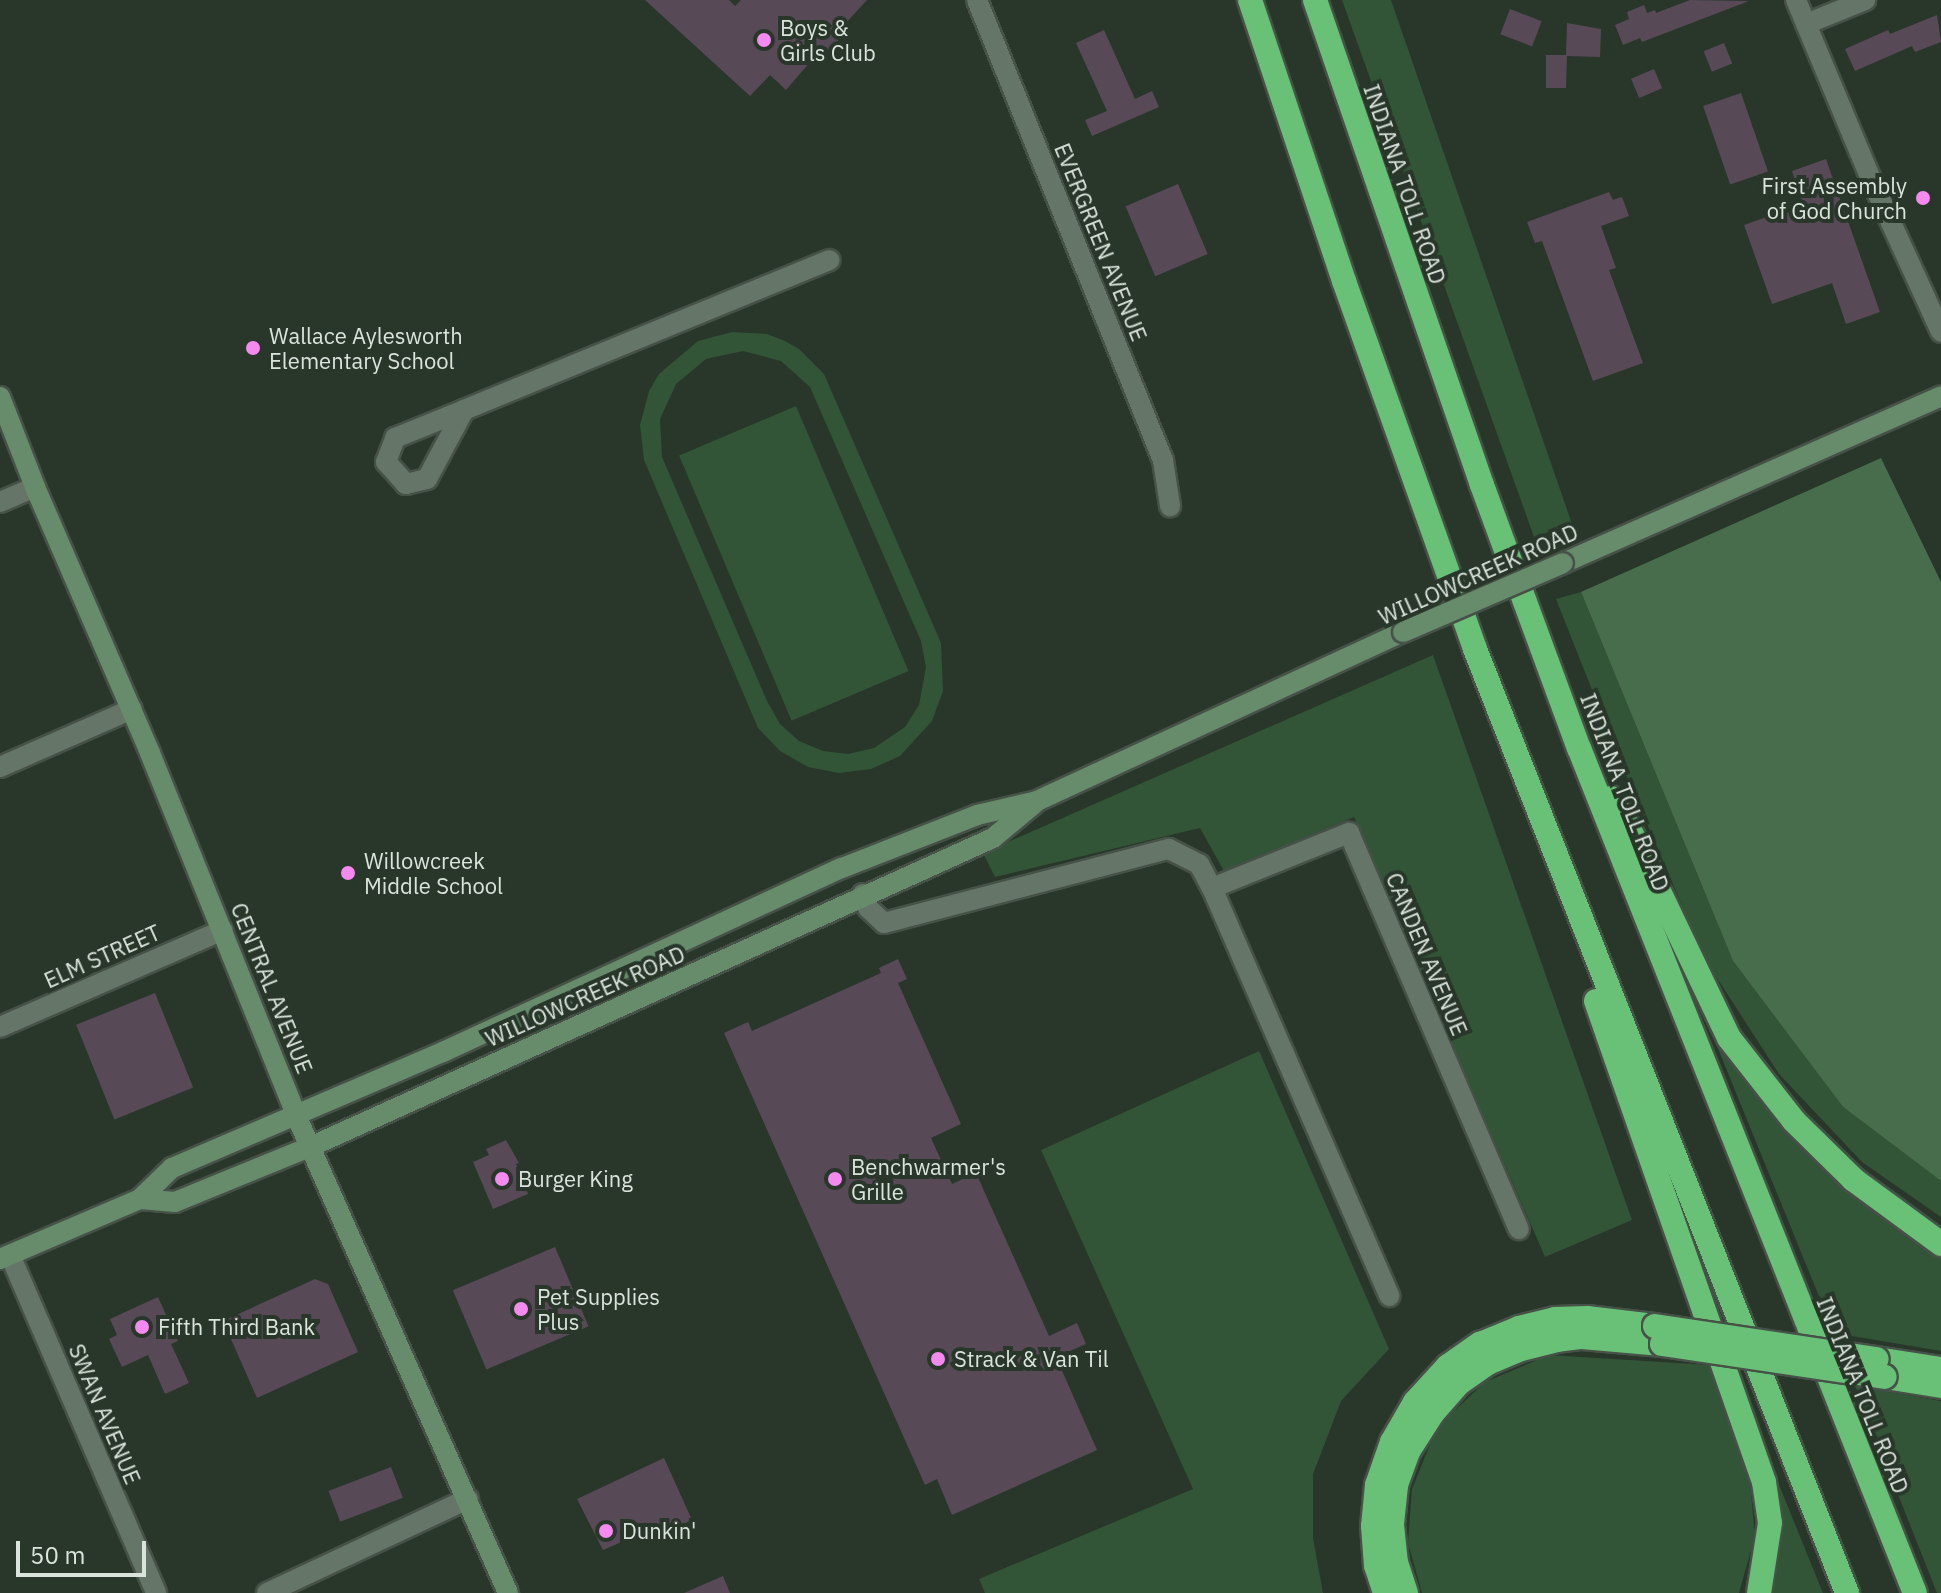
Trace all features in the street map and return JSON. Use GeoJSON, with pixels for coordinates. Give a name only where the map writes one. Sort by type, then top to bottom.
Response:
{"type":"FeatureCollection","features":[{"type":"Feature","properties":{"kind":"highway"},"geometry":{"type":"LineString","coordinates":[[1250,0],[1417,491],[1556,864],[1847,1593]]}},
{"type":"Feature","properties":{"kind":"highway","name":"INDIANA TOLL ROAD"},"geometry":{"type":"LineString","coordinates":[[1315,0],[1482,485],[1579,748],[1915,1593]]}},
{"type":"Feature","properties":{"kind":"highway"},"geometry":{"type":"LineString","coordinates":[[1579,748],[1626,822],[1729,1038],[1794,1121],[1854,1180],[1941,1244]]}},
{"type":"Feature","properties":{"kind":"highway"},"geometry":{"type":"LineString","coordinates":[[1556,864],[1604,1031],[1764,1482],[1770,1523],[1759,1593]]}},
{"type":"Feature","properties":{"kind":"highway"},"geometry":{"type":"LineString","coordinates":[[1385,1593],[1376,1566],[1373,1526],[1377,1485],[1392,1442],[1415,1402],[1448,1366],[1480,1344],[1519,1328],[1555,1319],[1587,1318],[1659,1335],[1881,1368],[1941,1369]]}},
{"type":"Feature","properties":{"kind":"highway"},"geometry":{"type":"LineString","coordinates":[[1406,1593],[1396,1563],[1392,1524],[1396,1485],[1409,1450],[1432,1414],[1458,1384],[1488,1363],[1521,1349],[1556,1340],[1659,1335]]}},
{"type":"Feature","properties":{"kind":"highway"},"geometry":{"type":"LineString","coordinates":[[1881,1368],[1941,1386]]}},
{"type":"Feature","properties":{"kind":"main road","name":"WILLOWCREEK ROAD"},"geometry":{"type":"LineString","coordinates":[[5,1257],[140,1199],[172,1168],[443,1052],[842,868],[977,815],[1037,801],[1403,632],[1941,396]]}},
{"type":"Feature","properties":{"kind":"main road","name":"CENTRAL AVENUE"},"geometry":{"type":"LineString","coordinates":[[0,397],[35,487],[132,709],[296,1115],[508,1593]]}},
{"type":"Feature","properties":{"kind":"main road","name":"WILLOWCREEK ROAD"},"geometry":{"type":"LineString","coordinates":[[140,1199],[175,1202],[310,1147],[863,894],[993,838],[1037,801]]}},
{"type":"Feature","properties":{"kind":"street","name":"EVERGREEN AVENUE"},"geometry":{"type":"LineString","coordinates":[[977,0],[1163,460],[1170,506]]}},
{"type":"Feature","properties":{"kind":"street"},"geometry":{"type":"LineString","coordinates":[[1796,0],[1871,179],[1941,332]]}},
{"type":"Feature","properties":{"kind":"street"},"geometry":{"type":"LineString","coordinates":[[1806,24],[1865,0]]}},
{"type":"Feature","properties":{"kind":"street"},"geometry":{"type":"LineString","coordinates":[[464,410],[829,260]]}},
{"type":"Feature","properties":{"kind":"street"},"geometry":{"type":"LineString","coordinates":[[0,502],[35,487]]}},
{"type":"Feature","properties":{"kind":"street"},"geometry":{"type":"LineString","coordinates":[[0,767],[132,709]]}},
{"type":"Feature","properties":{"kind":"street","name":"CANDEN AVENUE"},"geometry":{"type":"LineString","coordinates":[[1212,888],[1349,833],[1519,1229]]}},
{"type":"Feature","properties":{"kind":"street"},"geometry":{"type":"LineString","coordinates":[[863,894],[868,908],[884,923],[1169,849],[1199,864],[1389,1296]]}},
{"type":"Feature","properties":{"kind":"street","name":"ELM STREET"},"geometry":{"type":"LineString","coordinates":[[0,1027],[223,930]]}},
{"type":"Feature","properties":{"kind":"street","name":"SWAN AVENUE"},"geometry":{"type":"LineString","coordinates":[[5,1257],[156,1593]]}},
{"type":"Feature","properties":{"kind":"street"},"geometry":{"type":"LineString","coordinates":[[267,1593],[468,1499]]}},
{"type":"Feature","properties":{"kind":"green space"},"geometry":{"type":"Polygon","coordinates":[[[1342,0],[1391,0],[1572,524],[1534,537],[1342,0]]]}},
{"type":"Feature","properties":{"kind":"green space"},"geometry":{"type":"Polygon","coordinates":[[[732,332],[767,334],[799,349],[824,374],[941,643],[943,691],[932,721],[900,756],[871,769],[839,773],[808,767],[780,751],[758,728],[644,460],[640,425],[649,391],[659,374],[698,341],[732,332]],[[743,351],[706,359],[676,384],[660,419],[662,457],[767,701],[780,724],[799,741],[823,751],[848,754],[874,748],[905,727],[919,705],[926,667],[921,641],[810,387],[781,361],[743,351]]]}},
{"type":"Feature","properties":{"kind":"green space"},"geometry":{"type":"Polygon","coordinates":[[[796,406],[909,671],[792,721],[679,456],[796,406]]]}},
{"type":"Feature","properties":{"kind":"green space"},"geometry":{"type":"Polygon","coordinates":[[[1881,458],[1941,582],[1941,1181],[1843,1107],[1733,961],[1581,592],[1881,458]]]}},
{"type":"Feature","properties":{"kind":"green space"},"geometry":{"type":"Polygon","coordinates":[[[1581,592],[1733,961],[1843,1107],[1941,1181],[1941,1217],[1862,1162],[1779,1074],[1706,961],[1621,763],[1556,599],[1581,592]]]}},
{"type":"Feature","properties":{"kind":"green space"},"geometry":{"type":"Polygon","coordinates":[[[1433,655],[1632,1220],[1545,1257],[1354,817],[1224,871],[1200,828],[995,877],[983,853],[1433,655]]]}},
{"type":"Feature","properties":{"kind":"green space"},"geometry":{"type":"Polygon","coordinates":[[[1712,1034],[1804,1147],[1866,1204],[1941,1255],[1941,1351],[1834,1333],[1712,1034]]]}},
{"type":"Feature","properties":{"kind":"green space"},"geometry":{"type":"Polygon","coordinates":[[[1259,1051],[1389,1349],[1341,1401],[1313,1474],[1313,1538],[1323,1593],[985,1593],[979,1579],[1193,1489],[1041,1150],[1259,1051]]]}},
{"type":"Feature","properties":{"kind":"green space"},"geometry":{"type":"Polygon","coordinates":[[[1549,1355],[1710,1365],[1750,1482],[1755,1536],[1739,1593],[1422,1593],[1408,1543],[1412,1489],[1437,1427],[1485,1382],[1549,1355]]]}},
{"type":"Feature","properties":{"kind":"green space"},"geometry":{"type":"Polygon","coordinates":[[[1855,1386],[1941,1401],[1941,1593],[1937,1593],[1855,1386]]]}},
{"type":"Feature","properties":{"kind":"green space"},"geometry":{"type":"Polygon","coordinates":[[[1773,1470],[1823,1593],[1769,1593],[1780,1540],[1773,1470]]]}},
{"type":"Feature","properties":{"kind":"building","name":"Boys & Girls Club"},"geometry":{"type":"Polygon","coordinates":[[[645,0],[729,0],[735,6],[741,0],[867,0],[844,25],[848,29],[823,58],[819,54],[786,90],[770,75],[750,96],[645,0]]]}},
{"type":"Feature","properties":{"kind":"building"},"geometry":{"type":"Polygon","coordinates":[[[1690,0],[1749,1],[1642,42],[1640,38],[1623,45],[1615,25],[1629,19],[1627,12],[1644,5],[1647,13],[1655,10],[1656,13],[1690,0]]]}},
{"type":"Feature","properties":{"kind":"building"},"geometry":{"type":"Polygon","coordinates":[[[1510,9],[1542,21],[1532,46],[1500,34],[1510,9]]]}},
{"type":"Feature","properties":{"kind":"building"},"geometry":{"type":"Polygon","coordinates":[[[1937,15],[1941,42],[1915,52],[1912,46],[1855,71],[1845,49],[1888,30],[1890,34],[1937,15]]]}},
{"type":"Feature","properties":{"kind":"building"},"geometry":{"type":"Polygon","coordinates":[[[1567,23],[1601,29],[1600,57],[1567,56],[1566,88],[1546,88],[1546,55],[1566,55],[1567,23]]]}},
{"type":"Feature","properties":{"kind":"building"},"geometry":{"type":"Polygon","coordinates":[[[1104,30],[1135,99],[1152,91],[1159,107],[1092,136],[1085,120],[1107,111],[1076,43],[1104,30]]]}},
{"type":"Feature","properties":{"kind":"building"},"geometry":{"type":"Polygon","coordinates":[[[1724,43],[1732,63],[1712,72],[1704,51],[1724,43]]]}},
{"type":"Feature","properties":{"kind":"building"},"geometry":{"type":"Polygon","coordinates":[[[1654,69],[1662,88],[1639,98],[1631,79],[1654,69]]]}},
{"type":"Feature","properties":{"kind":"building"},"geometry":{"type":"Polygon","coordinates":[[[1741,93],[1768,171],[1730,185],[1703,106],[1741,93]]]}},
{"type":"Feature","properties":{"kind":"building"},"geometry":{"type":"Polygon","coordinates":[[[1826,159],[1880,312],[1846,324],[1832,283],[1772,304],[1744,225],[1803,204],[1792,171],[1826,159]]]}},
{"type":"Feature","properties":{"kind":"building"},"geometry":{"type":"Polygon","coordinates":[[[1178,184],[1208,254],[1155,276],[1126,206],[1178,184]]]}},
{"type":"Feature","properties":{"kind":"building"},"geometry":{"type":"Polygon","coordinates":[[[1609,192],[1613,200],[1622,197],[1629,216],[1601,226],[1616,268],[1609,270],[1643,363],[1593,381],[1542,241],[1535,243],[1527,222],[1609,192]]]}},
{"type":"Feature","properties":{"kind":"building"},"geometry":{"type":"Polygon","coordinates":[[[898,959],[907,979],[898,983],[961,1124],[931,1138],[952,1184],[976,1173],[1049,1336],[1077,1323],[1086,1344],[1056,1357],[1097,1450],[952,1515],[937,1479],[925,1485],[724,1033],[748,1022],[752,1031],[881,973],[879,968],[898,959]]]}},
{"type":"Feature","properties":{"kind":"building"},"geometry":{"type":"Polygon","coordinates":[[[155,993],[193,1088],[114,1119],[76,1025],[155,993]]]}},
{"type":"Feature","properties":{"kind":"building","name":"Burger King"},"geometry":{"type":"Polygon","coordinates":[[[506,1140],[519,1163],[516,1164],[528,1194],[493,1209],[473,1162],[489,1155],[486,1149],[506,1140]]]}},
{"type":"Feature","properties":{"kind":"building","name":"Pet Supplies Plus"},"geometry":{"type":"Polygon","coordinates":[[[555,1247],[589,1326],[486,1370],[453,1290],[555,1247]]]}},
{"type":"Feature","properties":{"kind":"building"},"geometry":{"type":"Polygon","coordinates":[[[315,1279],[328,1284],[358,1352],[257,1398],[223,1321],[315,1279]]]}},
{"type":"Feature","properties":{"kind":"building","name":"Fifth Third Bank"},"geometry":{"type":"Polygon","coordinates":[[[158,1297],[178,1341],[171,1344],[189,1383],[165,1394],[148,1355],[122,1367],[109,1339],[117,1335],[110,1319],[158,1297]]]}},
{"type":"Feature","properties":{"kind":"building"},"geometry":{"type":"Polygon","coordinates":[[[664,1458],[692,1520],[648,1540],[645,1532],[603,1550],[577,1499],[664,1458]]]}},
{"type":"Feature","properties":{"kind":"building"},"geometry":{"type":"Polygon","coordinates":[[[391,1467],[403,1498],[340,1522],[328,1491],[391,1467]]]}},
{"type":"Feature","properties":{"kind":"building"},"geometry":{"type":"Polygon","coordinates":[[[723,1576],[730,1593],[684,1593],[723,1576]]]}},
{"type":"Feature","properties":{"kind":"place","name":"Boys & Girls Club"},"geometry":{"type":"Point","coordinates":[764,40]}},
{"type":"Feature","properties":{"kind":"place","name":"First Assembly of God Church"},"geometry":{"type":"Point","coordinates":[1923,198]}},
{"type":"Feature","properties":{"kind":"place","name":"Wallace Aylesworth Elementary School"},"geometry":{"type":"Point","coordinates":[253,348]}},
{"type":"Feature","properties":{"kind":"place","name":"Willowcreek Middle School"},"geometry":{"type":"Point","coordinates":[348,873]}},
{"type":"Feature","properties":{"kind":"place","name":"Burger King"},"geometry":{"type":"Point","coordinates":[502,1179]}},
{"type":"Feature","properties":{"kind":"place","name":"Benchwarmer's Grille"},"geometry":{"type":"Point","coordinates":[835,1179]}},
{"type":"Feature","properties":{"kind":"place","name":"Pet Supplies Plus"},"geometry":{"type":"Point","coordinates":[521,1309]}},
{"type":"Feature","properties":{"kind":"place","name":"Fifth Third Bank"},"geometry":{"type":"Point","coordinates":[142,1327]}},
{"type":"Feature","properties":{"kind":"place","name":"Strack & Van Til"},"geometry":{"type":"Point","coordinates":[938,1359]}},
{"type":"Feature","properties":{"kind":"place","name":"Dunkin'"},"geometry":{"type":"Point","coordinates":[606,1531]}}]}
